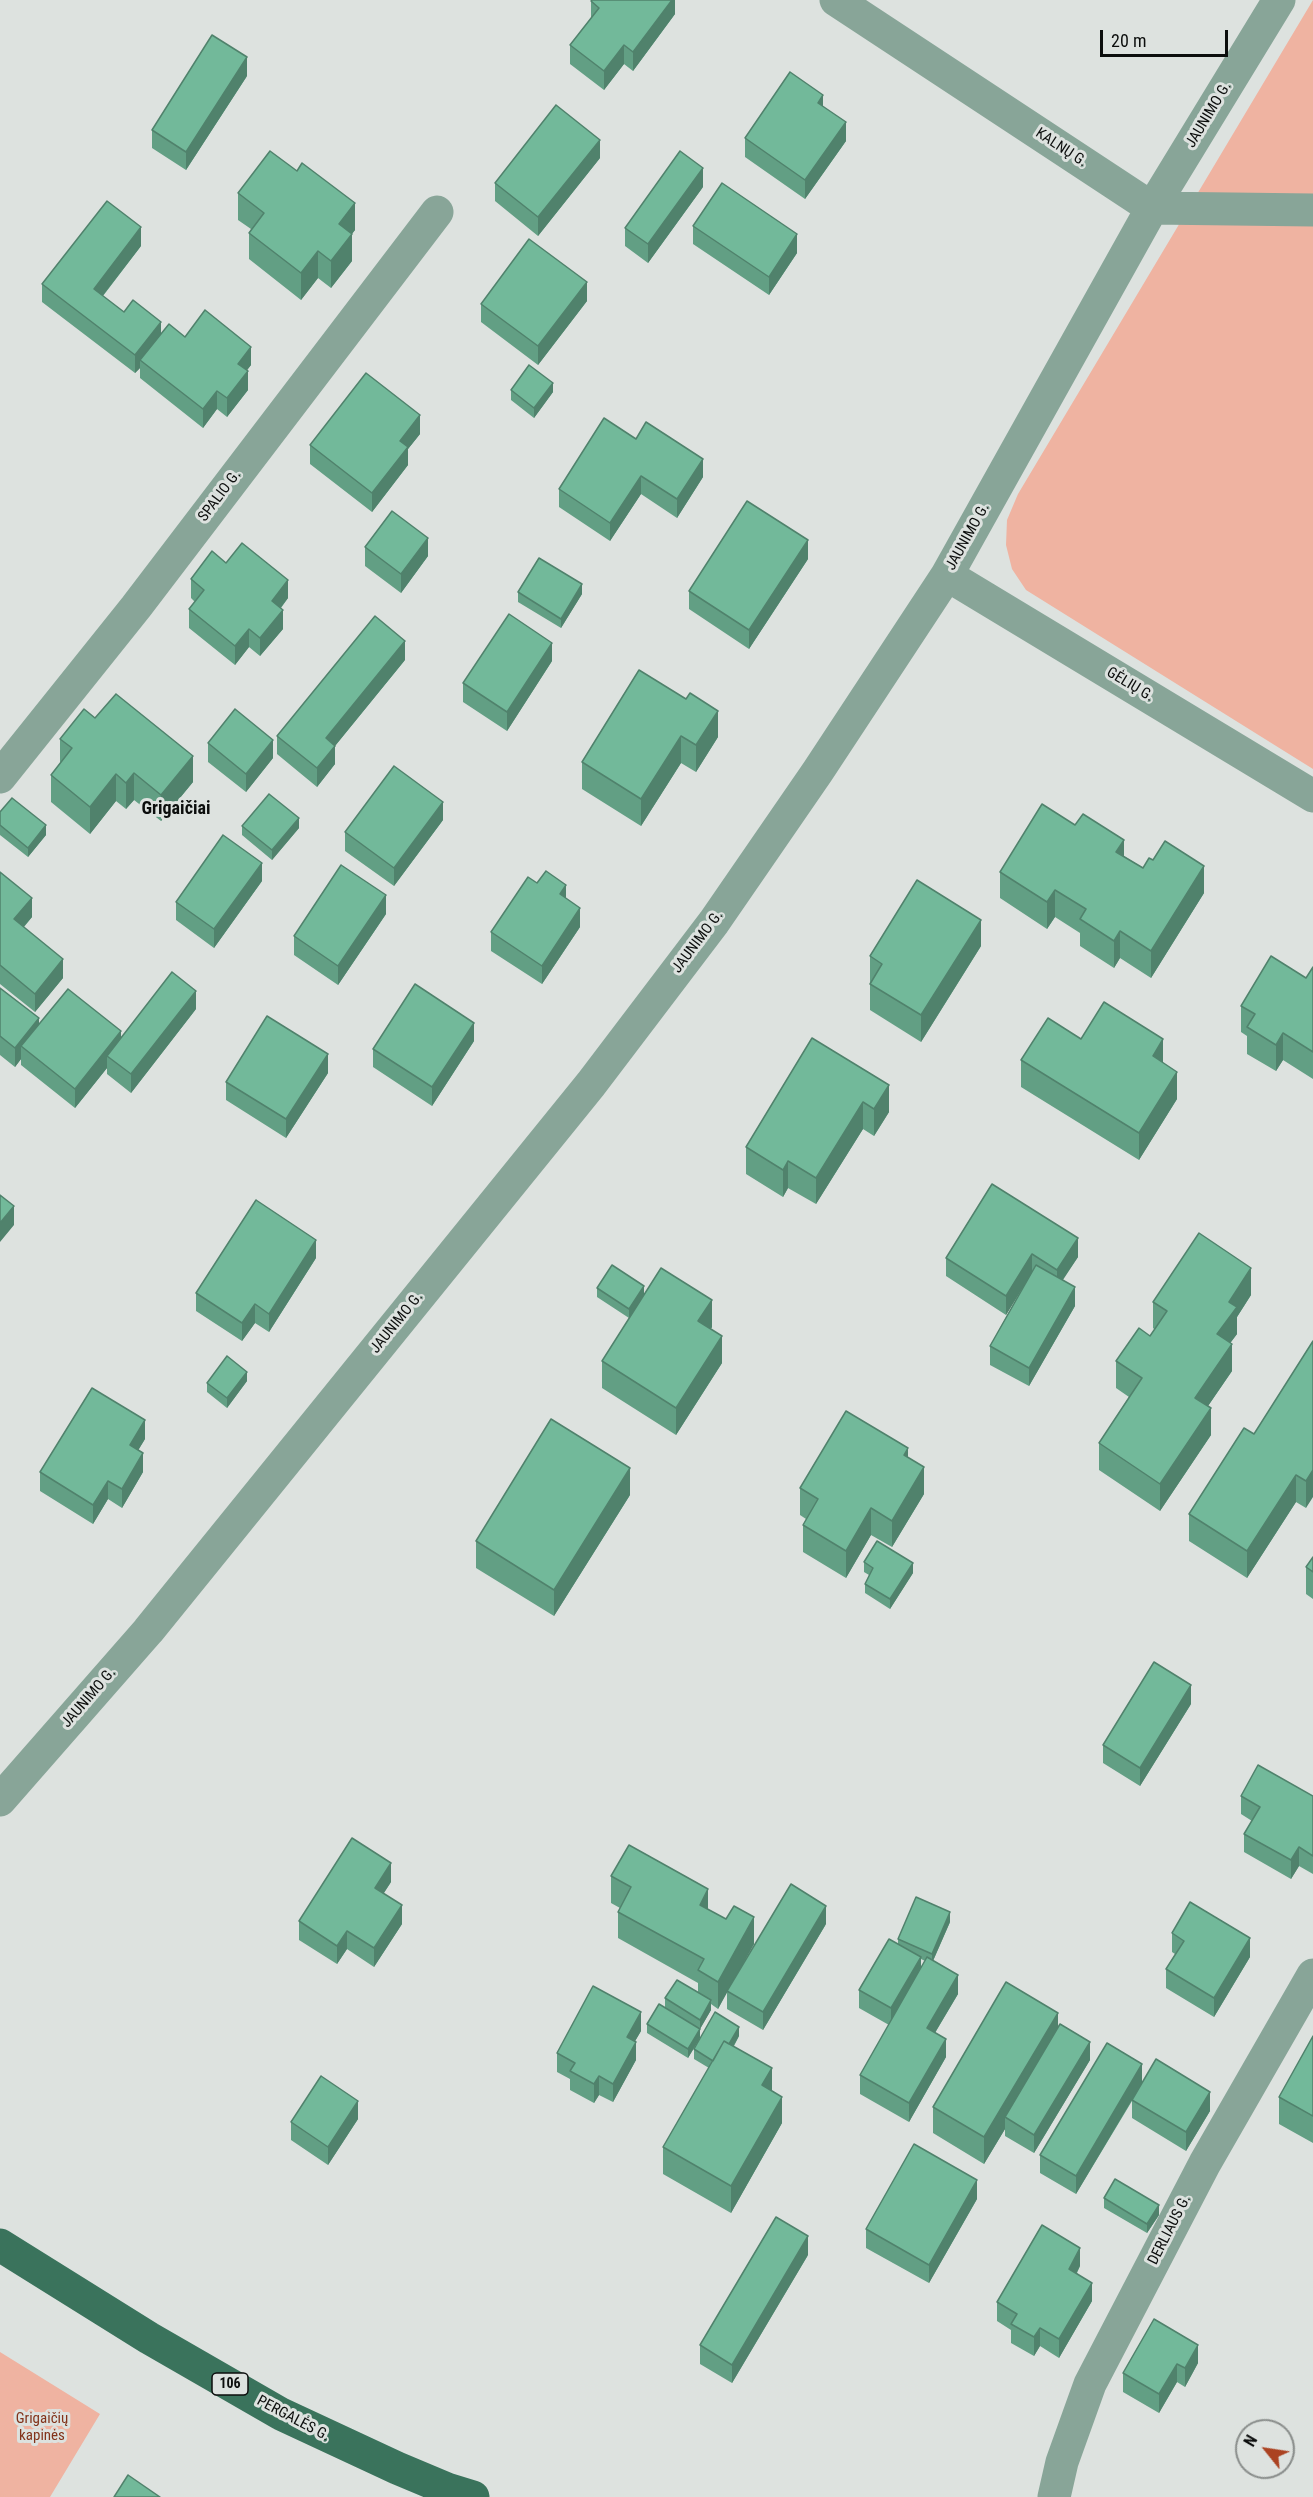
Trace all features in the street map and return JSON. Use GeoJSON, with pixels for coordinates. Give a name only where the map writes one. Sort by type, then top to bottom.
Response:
{"type":"FeatureCollection","features":[{"type":"Feature","properties":{"kind":"main road","name":"PERGALĖS G."},"geometry":{"type":"LineString","coordinates":[[0,2245],[149,2338],[281,2414],[397,2468],[473,2497]]}},
{"type":"Feature","properties":{"kind":"street","name":"KALNŲ G."},"geometry":{"type":"LineString","coordinates":[[836,0],[1152,208]]}},
{"type":"Feature","properties":{"kind":"street","name":"JAUNIMO G."},"geometry":{"type":"LineString","coordinates":[[0,1800],[148,1631],[591,1084],[714,922],[818,771],[947,575],[1152,208],[1279,0]]}},
{"type":"Feature","properties":{"kind":"street"},"geometry":{"type":"LineString","coordinates":[[1152,208],[1313,210]]}},
{"type":"Feature","properties":{"kind":"street","name":"SPALIO G."},"geometry":{"type":"LineString","coordinates":[[0,777],[136,607],[437,212]]}},
{"type":"Feature","properties":{"kind":"street","name":"GĖLIŲ G."},"geometry":{"type":"LineString","coordinates":[[947,575],[1313,796]]}},
{"type":"Feature","properties":{"kind":"street","name":"DERLIAUS G."},"geometry":{"type":"LineString","coordinates":[[1054,2497],[1062,2462],[1090,2384],[1205,2163],[1313,1975]]}},
{"type":"Feature","properties":{"kind":"green space"},"geometry":{"type":"Polygon","coordinates":[[[1313,0],[1313,769],[1026,590],[1012,569],[1006,545],[1007,520],[1018,494],[1313,0]]]}},
{"type":"Feature","properties":{"kind":"green space","name":"Grigaičių kapinės"},"geometry":{"type":"Polygon","coordinates":[[[0,2352],[100,2414],[50,2497],[0,2497],[0,2352]]]}},
{"type":"Feature","properties":{"kind":"building"},"geometry":{"type":"Polygon","coordinates":[[[592,0],[672,0],[633,52],[624,45],[604,71],[570,45],[599,8],[592,0]]]}},
{"type":"Feature","properties":{"kind":"building"},"geometry":{"type":"Polygon","coordinates":[[[212,35],[247,57],[186,152],[152,130],[212,35]]]}},
{"type":"Feature","properties":{"kind":"building"},"geometry":{"type":"Polygon","coordinates":[[[790,72],[823,95],[818,103],[846,122],[805,180],[745,138],[790,72]]]}},
{"type":"Feature","properties":{"kind":"building"},"geometry":{"type":"Polygon","coordinates":[[[556,105],[600,140],[538,217],[495,183],[556,105]]]}},
{"type":"Feature","properties":{"kind":"building"},"geometry":{"type":"Polygon","coordinates":[[[270,151],[297,171],[302,163],[355,203],[339,224],[352,234],[331,261],[318,251],[301,273],[249,233],[264,213],[238,193],[270,151]]]}},
{"type":"Feature","properties":{"kind":"building"},"geometry":{"type":"Polygon","coordinates":[[[680,151],[703,168],[648,244],[625,228],[680,151]]]}},
{"type":"Feature","properties":{"kind":"building"},"geometry":{"type":"Polygon","coordinates":[[[722,183],[797,234],[769,277],[693,226],[722,183]]]}},
{"type":"Feature","properties":{"kind":"building"},"geometry":{"type":"Polygon","coordinates":[[[107,201],[141,227],[94,289],[124,312],[133,300],[161,322],[135,355],[42,284],[107,201]]]}},
{"type":"Feature","properties":{"kind":"building"},"geometry":{"type":"Polygon","coordinates":[[[529,239],[587,282],[538,346],[481,304],[529,239]]]}},
{"type":"Feature","properties":{"kind":"building"},"geometry":{"type":"Polygon","coordinates":[[[205,310],[251,347],[238,364],[248,371],[227,398],[217,391],[203,409],[140,360],[169,324],[185,337],[205,310]]]}},
{"type":"Feature","properties":{"kind":"building"},"geometry":{"type":"Polygon","coordinates":[[[529,365],[553,383],[534,408],[511,390],[529,365]]]}},
{"type":"Feature","properties":{"kind":"building"},"geometry":{"type":"Polygon","coordinates":[[[366,373],[420,415],[400,441],[408,447],[372,493],[310,445],[366,373]]]}},
{"type":"Feature","properties":{"kind":"building"},"geometry":{"type":"Polygon","coordinates":[[[604,418],[636,439],[646,422],[703,459],[677,499],[641,476],[610,523],[559,489],[604,418]]]}},
{"type":"Feature","properties":{"kind":"building"},"geometry":{"type":"Polygon","coordinates":[[[747,501],[808,540],[749,630],[689,591],[747,501]]]}},
{"type":"Feature","properties":{"kind":"building"},"geometry":{"type":"Polygon","coordinates":[[[392,511],[428,538],[401,574],[365,547],[392,511]]]}},
{"type":"Feature","properties":{"kind":"building"},"geometry":{"type":"Polygon","coordinates":[[[242,543],[288,580],[272,601],[283,610],[260,638],[249,629],[235,646],[189,609],[204,590],[191,579],[212,551],[226,563],[242,543]]]}},
{"type":"Feature","properties":{"kind":"building"},"geometry":{"type":"Polygon","coordinates":[[[539,558],[582,584],[561,619],[518,592],[539,558]]]}},
{"type":"Feature","properties":{"kind":"building"},"geometry":{"type":"Polygon","coordinates":[[[509,614],[552,643],[507,712],[463,683],[509,614]]]}},
{"type":"Feature","properties":{"kind":"building"},"geometry":{"type":"Polygon","coordinates":[[[375,616],[405,641],[326,738],[335,746],[317,768],[277,736],[375,616]]]}},
{"type":"Feature","properties":{"kind":"building"},"geometry":{"type":"Polygon","coordinates":[[[639,670],[686,699],[690,693],[718,711],[696,745],[681,736],[641,799],[582,762],[639,670]]]}},
{"type":"Feature","properties":{"kind":"building"},"geometry":{"type":"Polygon","coordinates":[[[116,694],[193,756],[161,795],[134,773],[126,783],[116,774],[90,807],[51,775],[72,748],[60,739],[84,709],[95,718],[116,694]]]}},
{"type":"Feature","properties":{"kind":"building"},"geometry":{"type":"Polygon","coordinates":[[[235,709],[273,740],[246,774],[208,743],[235,709]]]}},
{"type":"Feature","properties":{"kind":"building"},"geometry":{"type":"Polygon","coordinates":[[[394,766],[443,802],[394,868],[345,832],[394,766]]]}},
{"type":"Feature","properties":{"kind":"building"},"geometry":{"type":"Polygon","coordinates":[[[269,794],[299,818],[272,850],[242,826],[269,794]]]}},
{"type":"Feature","properties":{"kind":"building"},"geometry":{"type":"Polygon","coordinates":[[[12,798],[46,825],[28,848],[0,825],[0,812],[12,798]]]}},
{"type":"Feature","properties":{"kind":"building"},"geometry":{"type":"Polygon","coordinates":[[[1042,804],[1075,825],[1083,814],[1124,840],[1116,852],[1143,868],[1149,858],[1153,860],[1165,841],[1204,866],[1151,951],[1120,931],[1114,941],[1080,919],[1086,909],[1055,890],[1047,902],[1000,872],[1042,804]]]}},
{"type":"Feature","properties":{"kind":"building"},"geometry":{"type":"Polygon","coordinates":[[[223,835],[262,863],[214,929],[176,902],[223,835]]]}},
{"type":"Feature","properties":{"kind":"building"},"geometry":{"type":"Polygon","coordinates":[[[341,865],[386,895],[338,966],[294,936],[341,865]]]}},
{"type":"Feature","properties":{"kind":"building"},"geometry":{"type":"Polygon","coordinates":[[[546,871],[566,885],[560,894],[580,908],[542,966],[491,932],[528,877],[537,883],[546,871]]]}},
{"type":"Feature","properties":{"kind":"building"},"geometry":{"type":"Polygon","coordinates":[[[0,872],[32,898],[14,919],[63,959],[35,994],[0,965],[0,872]]]}},
{"type":"Feature","properties":{"kind":"building"},"geometry":{"type":"Polygon","coordinates":[[[917,880],[981,920],[921,1015],[870,984],[882,964],[870,956],[917,880]]]}},
{"type":"Feature","properties":{"kind":"building"},"geometry":{"type":"Polygon","coordinates":[[[1271,956],[1306,978],[1313,967],[1313,1052],[1283,1033],[1276,1045],[1247,1027],[1255,1014],[1241,1006],[1271,956]]]}},
{"type":"Feature","properties":{"kind":"building"},"geometry":{"type":"Polygon","coordinates":[[[172,972],[196,991],[131,1074],[107,1056],[172,972]]]}},
{"type":"Feature","properties":{"kind":"building"},"geometry":{"type":"Polygon","coordinates":[[[415,984],[474,1023],[432,1087],[373,1049],[415,984]]]}},
{"type":"Feature","properties":{"kind":"building"},"geometry":{"type":"Polygon","coordinates":[[[0,988],[39,1018],[15,1048],[0,1036],[0,988]]]}},
{"type":"Feature","properties":{"kind":"building"},"geometry":{"type":"Polygon","coordinates":[[[68,989],[121,1031],[75,1089],[21,1046],[68,989]]]}},
{"type":"Feature","properties":{"kind":"building"},"geometry":{"type":"Polygon","coordinates":[[[1104,1002],[1163,1039],[1153,1056],[1177,1072],[1139,1133],[1021,1060],[1048,1018],[1081,1039],[1104,1002]]]}},
{"type":"Feature","properties":{"kind":"building"},"geometry":{"type":"Polygon","coordinates":[[[267,1016],[328,1054],[286,1119],[226,1082],[267,1016]]]}},
{"type":"Feature","properties":{"kind":"building"},"geometry":{"type":"Polygon","coordinates":[[[812,1038],[889,1085],[874,1109],[863,1102],[816,1178],[788,1161],[783,1170],[746,1147],[812,1038]]]}},
{"type":"Feature","properties":{"kind":"building"},"geometry":{"type":"Polygon","coordinates":[[[992,1184],[1078,1238],[1057,1270],[1032,1254],[1006,1296],[946,1258],[992,1184]]]}},
{"type":"Feature","properties":{"kind":"building"},"geometry":{"type":"Polygon","coordinates":[[[0,1195],[14,1206],[0,1223],[0,1195]]]}},
{"type":"Feature","properties":{"kind":"building"},"geometry":{"type":"Polygon","coordinates":[[[256,1200],[316,1240],[269,1314],[255,1304],[242,1323],[196,1293],[256,1200]]]}},
{"type":"Feature","properties":{"kind":"building"},"geometry":{"type":"Polygon","coordinates":[[[1199,1233],[1251,1268],[1229,1302],[1237,1307],[1217,1334],[1232,1344],[1195,1398],[1211,1408],[1160,1484],[1099,1443],[1142,1378],[1116,1361],[1139,1328],[1150,1336],[1167,1311],[1153,1302],[1199,1233]]]}},
{"type":"Feature","properties":{"kind":"building"},"geometry":{"type":"Polygon","coordinates":[[[612,1265],[644,1286],[629,1309],[597,1288],[612,1265]]]}},
{"type":"Feature","properties":{"kind":"building"},"geometry":{"type":"Polygon","coordinates":[[[1036,1265],[1075,1287],[1029,1368],[990,1346],[1036,1265]]]}},
{"type":"Feature","properties":{"kind":"building"},"geometry":{"type":"Polygon","coordinates":[[[661,1268],[712,1300],[698,1321],[722,1336],[676,1408],[602,1361],[661,1268]]]}},
{"type":"Feature","properties":{"kind":"building"},"geometry":{"type":"Polygon","coordinates":[[[1313,1341],[1313,1470],[1306,1481],[1296,1475],[1247,1551],[1189,1514],[1244,1428],[1254,1434],[1313,1341]]]}},
{"type":"Feature","properties":{"kind":"building"},"geometry":{"type":"Polygon","coordinates":[[[227,1356],[247,1372],[227,1398],[207,1383],[227,1356]]]}},
{"type":"Feature","properties":{"kind":"building"},"geometry":{"type":"Polygon","coordinates":[[[92,1388],[145,1420],[130,1445],[143,1453],[122,1489],[108,1481],[93,1505],[40,1472],[92,1388]]]}},
{"type":"Feature","properties":{"kind":"building"},"geometry":{"type":"Polygon","coordinates":[[[846,1411],[908,1448],[904,1455],[924,1467],[892,1521],[871,1508],[846,1551],[803,1525],[818,1499],[800,1488],[846,1411]]]}},
{"type":"Feature","properties":{"kind":"building"},"geometry":{"type":"Polygon","coordinates":[[[551,1419],[630,1468],[554,1590],[476,1541],[551,1419]]]}},
{"type":"Feature","properties":{"kind":"building"},"geometry":{"type":"Polygon","coordinates":[[[877,1541],[913,1563],[890,1599],[865,1584],[873,1568],[864,1562],[877,1541]]]}},
{"type":"Feature","properties":{"kind":"building"},"geometry":{"type":"Polygon","coordinates":[[[1313,1557],[1313,1572],[1306,1567],[1313,1557]]]}},
{"type":"Feature","properties":{"kind":"building"},"geometry":{"type":"Polygon","coordinates":[[[1154,1662],[1191,1685],[1140,1768],[1103,1745],[1154,1662]]]}},
{"type":"Feature","properties":{"kind":"building"},"geometry":{"type":"Polygon","coordinates":[[[1258,1765],[1313,1796],[1313,1856],[1299,1847],[1291,1860],[1244,1834],[1260,1807],[1241,1796],[1258,1765]]]}},
{"type":"Feature","properties":{"kind":"building"},"geometry":{"type":"Polygon","coordinates":[[[352,1838],[391,1863],[375,1888],[402,1905],[374,1948],[347,1931],[337,1946],[299,1921],[352,1838]]]}},
{"type":"Feature","properties":{"kind":"building"},"geometry":{"type":"Polygon","coordinates":[[[629,1845],[708,1889],[700,1905],[726,1919],[734,1906],[754,1917],[718,1982],[698,1970],[704,1959],[618,1912],[631,1887],[611,1876],[629,1845]]]}},
{"type":"Feature","properties":{"kind":"building"},"geometry":{"type":"Polygon","coordinates":[[[791,1884],[826,1906],[763,2012],[727,1991],[791,1884]]]}},
{"type":"Feature","properties":{"kind":"building"},"geometry":{"type":"Polygon","coordinates":[[[916,1897],[950,1912],[932,1954],[898,1939],[916,1897]]]}},
{"type":"Feature","properties":{"kind":"building"},"geometry":{"type":"Polygon","coordinates":[[[1190,1902],[1250,1938],[1214,1998],[1166,1969],[1184,1941],[1172,1933],[1190,1902]]]}},
{"type":"Feature","properties":{"kind":"building"},"geometry":{"type":"Polygon","coordinates":[[[889,1939],[921,1957],[891,2008],[859,1990],[889,1939]]]}},
{"type":"Feature","properties":{"kind":"building"},"geometry":{"type":"Polygon","coordinates":[[[927,1957],[958,1975],[927,2028],[946,2039],[909,2103],[860,2075],[927,1957]]]}},
{"type":"Feature","properties":{"kind":"building"},"geometry":{"type":"Polygon","coordinates":[[[677,1980],[711,2000],[700,2020],[665,1998],[677,1980]]]}},
{"type":"Feature","properties":{"kind":"building"},"geometry":{"type":"Polygon","coordinates":[[[1006,1982],[1058,2013],[984,2137],[933,2107],[1006,1982]]]}},
{"type":"Feature","properties":{"kind":"building"},"geometry":{"type":"Polygon","coordinates":[[[593,1986],[641,2012],[627,2037],[636,2042],[613,2084],[599,2076],[594,2084],[570,2071],[575,2063],[557,2053],[593,1986]]]}},
{"type":"Feature","properties":{"kind":"building"},"geometry":{"type":"Polygon","coordinates":[[[659,2004],[700,2029],[688,2049],[647,2024],[659,2004]]]}},
{"type":"Feature","properties":{"kind":"building"},"geometry":{"type":"Polygon","coordinates":[[[715,2012],[739,2027],[729,2044],[724,2041],[713,2061],[694,2049],[715,2012]]]}},
{"type":"Feature","properties":{"kind":"building"},"geometry":{"type":"Polygon","coordinates":[[[1060,2024],[1090,2042],[1034,2135],[1005,2117],[1060,2024]]]}},
{"type":"Feature","properties":{"kind":"building"},"geometry":{"type":"Polygon","coordinates":[[[1313,2036],[1313,2116],[1279,2097],[1313,2036]]]}},
{"type":"Feature","properties":{"kind":"building"},"geometry":{"type":"Polygon","coordinates":[[[724,2041],[772,2068],[762,2085],[782,2097],[731,2186],[663,2147],[724,2041]]]}},
{"type":"Feature","properties":{"kind":"building"},"geometry":{"type":"Polygon","coordinates":[[[1107,2043],[1142,2064],[1076,2176],[1040,2155],[1107,2043]]]}},
{"type":"Feature","properties":{"kind":"building"},"geometry":{"type":"Polygon","coordinates":[[[1156,2059],[1210,2092],[1186,2132],[1132,2100],[1156,2059]]]}},
{"type":"Feature","properties":{"kind":"building"},"geometry":{"type":"Polygon","coordinates":[[[321,2076],[358,2101],[328,2147],[291,2122],[321,2076]]]}},
{"type":"Feature","properties":{"kind":"building"},"geometry":{"type":"Polygon","coordinates":[[[914,2144],[977,2180],[929,2265],[866,2229],[914,2144]]]}},
{"type":"Feature","properties":{"kind":"building"},"geometry":{"type":"Polygon","coordinates":[[[1115,2179],[1159,2205],[1147,2224],[1104,2198],[1115,2179]]]}},
{"type":"Feature","properties":{"kind":"building"},"geometry":{"type":"Polygon","coordinates":[[[776,2217],[808,2236],[732,2365],[700,2345],[776,2217]]]}},
{"type":"Feature","properties":{"kind":"building"},"geometry":{"type":"Polygon","coordinates":[[[1042,2225],[1080,2248],[1069,2269],[1092,2283],[1059,2339],[1040,2328],[1034,2337],[1011,2324],[1017,2314],[997,2302],[1042,2225]]]}},
{"type":"Feature","properties":{"kind":"building"},"geometry":{"type":"Polygon","coordinates":[[[1154,2319],[1198,2345],[1185,2368],[1177,2364],[1159,2394],[1123,2373],[1154,2319]]]}},
{"type":"Feature","properties":{"kind":"building"},"geometry":{"type":"Polygon","coordinates":[[[128,2475],[160,2497],[114,2497],[128,2475]]]}},
{"type":"Feature","properties":{"kind":"district","name":"Grigaičiai"},"geometry":{"type":"Point","coordinates":[176,809]}}]}
